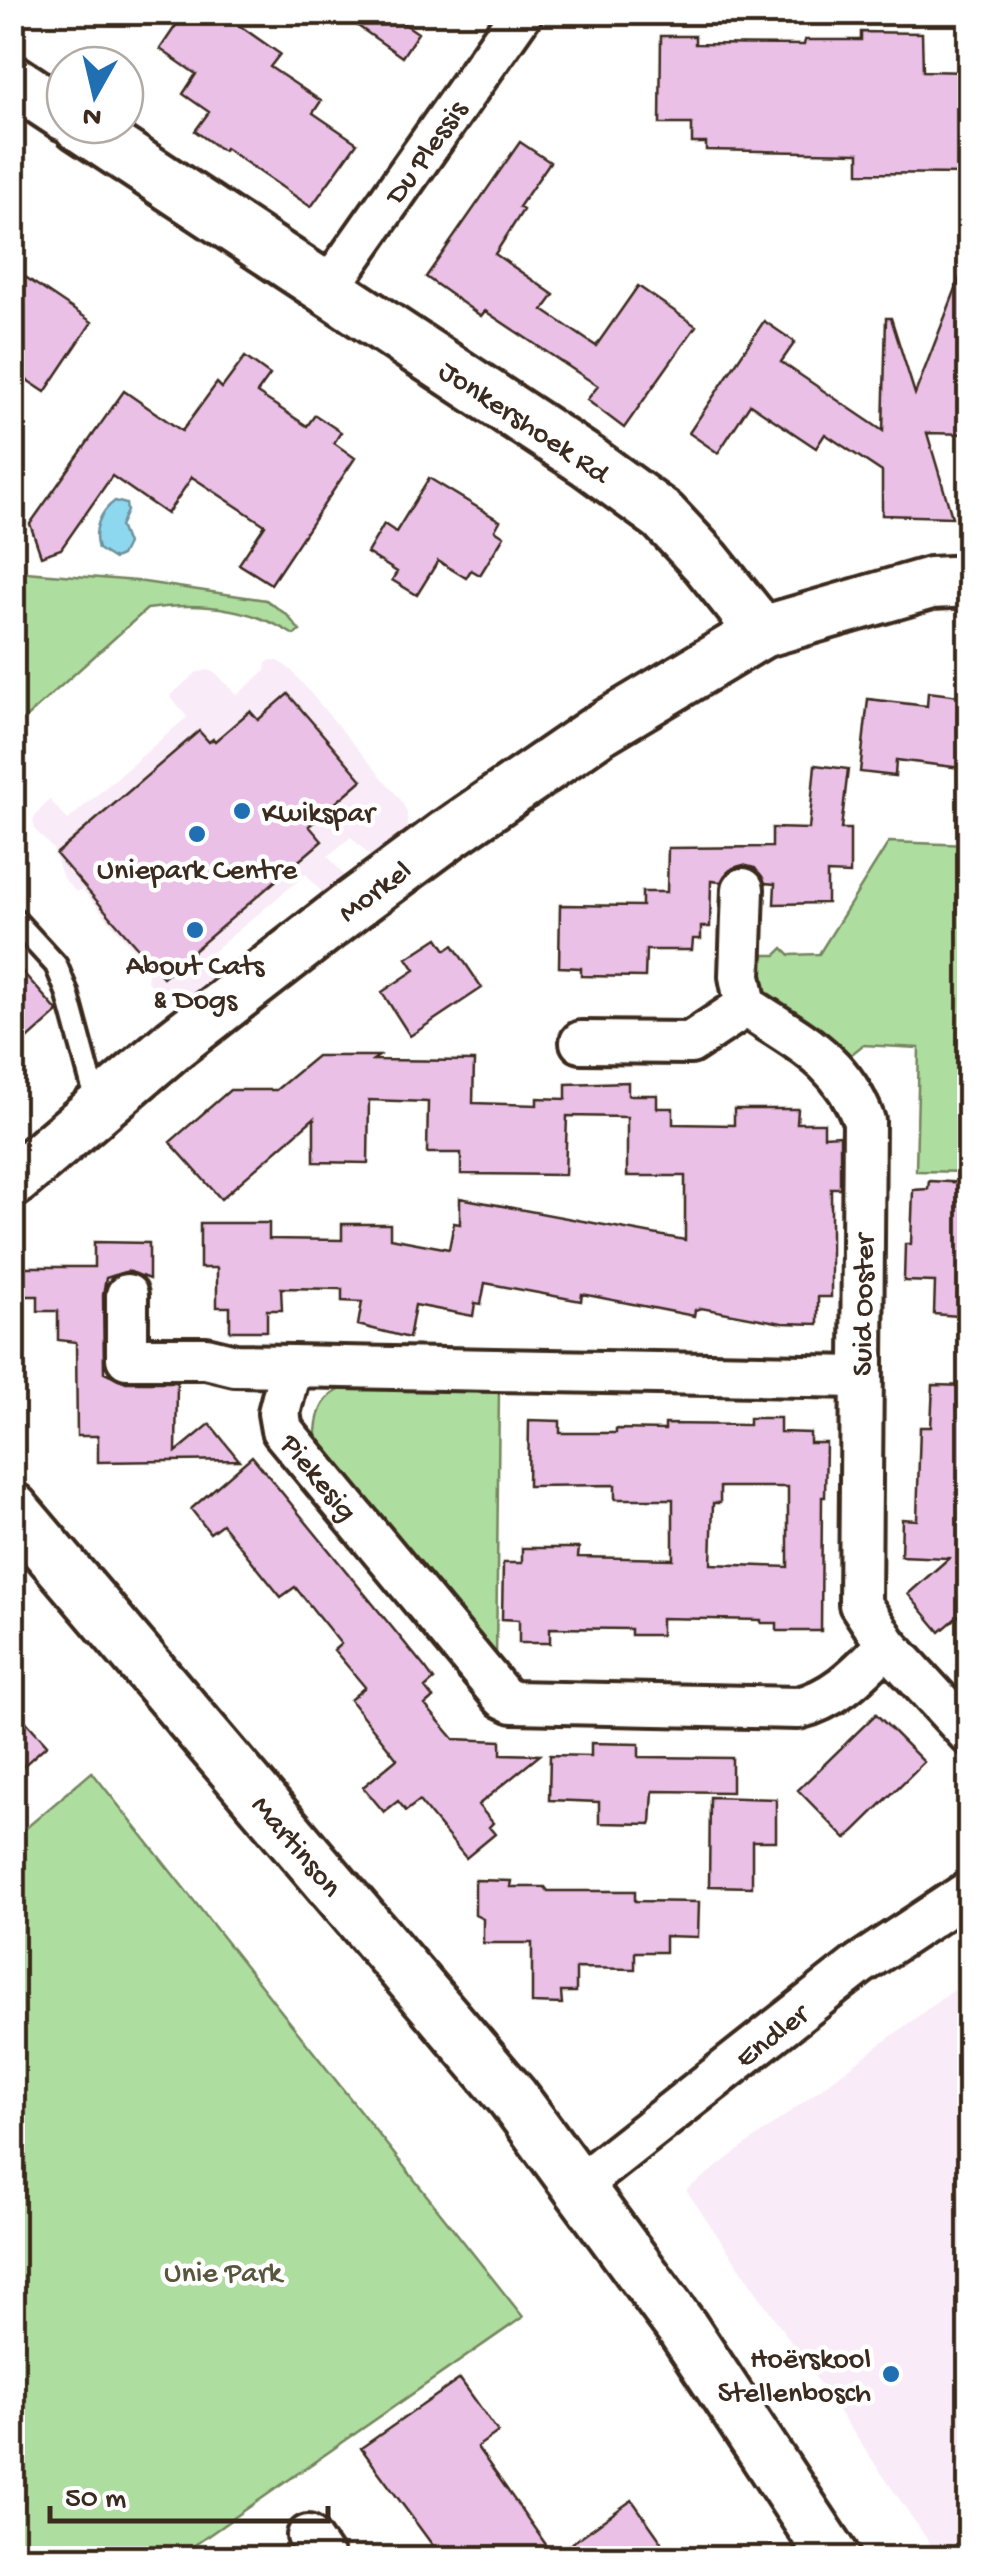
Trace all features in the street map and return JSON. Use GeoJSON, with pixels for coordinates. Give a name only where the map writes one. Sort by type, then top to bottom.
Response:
{"type":"FeatureCollection","features":[{"type":"Feature","properties":{"kind":"street","name":"Du Plessis"},"geometry":{"type":"LineString","coordinates":[[327,290],[522,12]]}},
{"type":"Feature","properties":{"kind":"street"},"geometry":{"type":"LineString","coordinates":[[12,80],[45,102]]}},
{"type":"Feature","properties":{"kind":"street","name":"Jonkershoek Rd"},"geometry":{"type":"LineString","coordinates":[[110,145],[589,462],[662,516],[706,562],[762,632]]}},
{"type":"Feature","properties":{"kind":"street"},"geometry":{"type":"LineString","coordinates":[[762,632],[931,583],[970,580]]}},
{"type":"Feature","properties":{"kind":"street","name":"Morkel"},"geometry":{"type":"LineString","coordinates":[[12,1182],[174,1044],[447,834],[599,730],[762,632]]}},
{"type":"Feature","properties":{"kind":"street"},"geometry":{"type":"LineString","coordinates":[[581,1042],[690,1043],[746,1006],[740,976],[743,889]]}},
{"type":"Feature","properties":{"kind":"street","name":"Suid Ooster"},"geometry":{"type":"LineString","coordinates":[[746,1006],[824,1058],[845,1080],[864,1121],[860,1604],[886,1645],[970,1735]]}},
{"type":"Feature","properties":{"kind":"street"},"geometry":{"type":"LineString","coordinates":[[127,1295],[127,1358],[206,1358],[235,1365],[860,1377]]}},
{"type":"Feature","properties":{"kind":"street","name":"Piekesig"},"geometry":{"type":"LineString","coordinates":[[291,1366],[279,1413],[282,1430],[503,1698],[513,1702],[798,1708],[817,1704],[846,1686],[886,1645]]}},
{"type":"Feature","properties":{"kind":"street","name":"Martinson"},"geometry":{"type":"LineString","coordinates":[[12,1508],[513,2098],[683,2328],[834,2558]]}},
{"type":"Feature","properties":{"kind":"street","name":"Endler"},"geometry":{"type":"LineString","coordinates":[[578,2186],[860,1964],[970,1890]]}},
{"type":"Feature","properties":{"kind":"lane"},"geometry":{"type":"LineString","coordinates":[[12,917],[56,966],[67,992],[98,1109]]}},
{"type":"Feature","properties":{"kind":"shaded area","name":"Uniepark Centre"},"geometry":{"type":"Polygon","coordinates":[[[271,660],[291,670],[401,800],[407,813],[407,829],[403,840],[383,856],[371,857],[351,837],[328,856],[346,878],[325,896],[306,874],[199,963],[214,981],[201,999],[169,1001],[159,996],[147,981],[149,968],[82,889],[76,892],[63,878],[53,849],[35,830],[33,819],[49,799],[68,820],[187,717],[170,696],[197,672],[209,670],[217,674],[237,695],[265,671],[271,660]]]}},
{"type":"Feature","properties":{"kind":"shaded area","name":"Hoërskool Stellenbosch"},"geometry":{"type":"Polygon","coordinates":[[[969,1978],[969,2558],[940,2558],[686,2190],[969,1978]]]}},
{"type":"Feature","properties":{"kind":"green space"},"geometry":{"type":"Polygon","coordinates":[[[13,571],[137,581],[266,600],[287,615],[300,631],[294,635],[260,618],[224,609],[147,609],[13,729],[13,571]]]}},
{"type":"Feature","properties":{"kind":"green space"},"geometry":{"type":"Polygon","coordinates":[[[889,842],[969,845],[969,1172],[916,1171],[919,1048],[863,1045],[848,1057],[758,987],[760,955],[776,955],[783,948],[790,955],[819,954],[889,842]]]}},
{"type":"Feature","properties":{"kind":"green space"},"geometry":{"type":"Polygon","coordinates":[[[347,1387],[499,1387],[496,1663],[316,1444],[321,1409],[331,1396],[347,1387]]]}},
{"type":"Feature","properties":{"kind":"green space","name":"Unie Park"},"geometry":{"type":"Polygon","coordinates":[[[92,1772],[523,2317],[176,2558],[13,2558],[13,1839],[92,1772]]]}},
{"type":"Feature","properties":{"kind":"water"},"geometry":{"type":"Polygon","coordinates":[[[115,501],[126,504],[120,526],[127,544],[121,556],[114,559],[98,549],[96,535],[101,516],[115,501]]]}},
{"type":"Feature","properties":{"kind":"building"},"geometry":{"type":"Polygon","coordinates":[[[185,12],[220,12],[280,54],[270,67],[321,101],[313,113],[357,143],[311,207],[195,131],[209,112],[183,94],[196,74],[160,49],[185,12]]]}},
{"type":"Feature","properties":{"kind":"building"},"geometry":{"type":"Polygon","coordinates":[[[338,12],[387,12],[418,33],[402,57],[338,12]]]}},
{"type":"Feature","properties":{"kind":"building"},"geometry":{"type":"Polygon","coordinates":[[[861,32],[922,33],[923,71],[970,72],[970,174],[859,173],[859,153],[706,150],[706,143],[692,143],[692,124],[660,124],[661,36],[695,36],[695,44],[804,45],[805,40],[861,40],[861,32]]]}},
{"type":"Feature","properties":{"kind":"building"},"geometry":{"type":"Polygon","coordinates":[[[520,142],[550,162],[519,207],[523,210],[495,254],[554,295],[543,310],[596,346],[638,286],[696,326],[624,428],[587,400],[598,386],[485,311],[481,316],[426,277],[520,142]]]}},
{"type":"Feature","properties":{"kind":"building"},"geometry":{"type":"Polygon","coordinates":[[[967,260],[970,434],[927,433],[952,517],[882,515],[882,472],[825,434],[816,448],[750,404],[718,453],[689,433],[764,321],[795,342],[781,362],[883,431],[886,318],[891,318],[915,394],[967,260]]]}},
{"type":"Feature","properties":{"kind":"building"},"geometry":{"type":"Polygon","coordinates":[[[12,268],[92,322],[45,392],[12,370],[12,268]]]}},
{"type":"Feature","properties":{"kind":"building"},"geometry":{"type":"Polygon","coordinates":[[[245,357],[270,375],[257,393],[307,426],[315,415],[341,432],[334,443],[355,458],[271,584],[239,564],[265,525],[192,477],[167,514],[112,476],[61,549],[41,556],[30,524],[124,391],[182,431],[217,383],[222,388],[245,357]]]}},
{"type":"Feature","properties":{"kind":"building"},"geometry":{"type":"Polygon","coordinates":[[[429,478],[500,521],[495,530],[504,536],[480,575],[471,570],[466,578],[438,561],[417,595],[392,580],[397,572],[367,553],[384,524],[396,532],[429,478]]]}},
{"type":"Feature","properties":{"kind":"building"},"geometry":{"type":"Polygon","coordinates":[[[928,692],[968,697],[970,769],[896,760],[895,776],[860,772],[868,699],[927,706],[928,692]]]}},
{"type":"Feature","properties":{"kind":"building","name":"Uniepark Centre"},"geometry":{"type":"Polygon","coordinates":[[[288,694],[362,780],[309,826],[322,841],[163,977],[56,854],[199,731],[209,742],[215,741],[250,711],[258,720],[288,694]]]}},
{"type":"Feature","properties":{"kind":"building"},"geometry":{"type":"Polygon","coordinates":[[[815,765],[848,769],[841,829],[850,829],[850,874],[827,873],[827,903],[774,904],[775,884],[765,883],[755,868],[743,865],[733,868],[721,882],[711,881],[710,927],[701,927],[701,939],[693,939],[692,950],[646,950],[645,977],[581,976],[581,968],[559,967],[560,905],[642,906],[642,892],[667,892],[668,848],[772,847],[772,828],[809,829],[815,765]]]}},
{"type":"Feature","properties":{"kind":"building"},"geometry":{"type":"Polygon","coordinates":[[[438,938],[446,950],[453,945],[482,988],[410,1036],[382,992],[415,970],[407,958],[438,938]]]}},
{"type":"Feature","properties":{"kind":"building"},"geometry":{"type":"Polygon","coordinates":[[[12,960],[58,1012],[12,1053],[12,960]]]}},
{"type":"Feature","properties":{"kind":"building"},"geometry":{"type":"Polygon","coordinates":[[[317,1056],[474,1061],[473,1103],[537,1105],[537,1098],[566,1099],[566,1084],[628,1082],[628,1095],[657,1095],[657,1108],[673,1108],[673,1124],[734,1125],[734,1109],[798,1109],[797,1123],[824,1123],[824,1136],[840,1135],[840,1188],[831,1188],[831,1297],[818,1297],[818,1324],[782,1323],[701,1308],[695,1310],[694,1316],[582,1294],[581,1301],[485,1283],[481,1304],[475,1303],[473,1316],[415,1305],[409,1338],[358,1325],[362,1302],[342,1301],[342,1289],[281,1288],[282,1310],[267,1310],[267,1331],[230,1331],[230,1307],[217,1307],[217,1268],[200,1268],[200,1223],[269,1223],[269,1239],[342,1240],[342,1224],[390,1224],[390,1238],[449,1249],[454,1223],[460,1224],[460,1198],[685,1240],[685,1176],[627,1176],[627,1117],[567,1116],[565,1175],[461,1174],[461,1153],[427,1153],[428,1102],[369,1100],[368,1163],[314,1162],[314,1118],[221,1199],[170,1142],[230,1090],[276,1090],[317,1056]]]}},
{"type":"Feature","properties":{"kind":"building"},"geometry":{"type":"Polygon","coordinates":[[[929,1181],[970,1183],[970,1317],[934,1314],[935,1282],[904,1281],[905,1244],[911,1244],[913,1190],[928,1189],[929,1181]]]}},
{"type":"Feature","properties":{"kind":"building"},"geometry":{"type":"Polygon","coordinates":[[[94,1242],[149,1243],[149,1279],[128,1271],[106,1278],[104,1372],[126,1382],[177,1382],[176,1452],[210,1424],[239,1460],[98,1462],[98,1436],[77,1436],[76,1342],[58,1340],[58,1311],[38,1311],[38,1296],[20,1296],[20,1267],[94,1267],[94,1242]]]}},
{"type":"Feature","properties":{"kind":"building"},"geometry":{"type":"Polygon","coordinates":[[[933,1385],[970,1386],[970,1606],[940,1632],[908,1594],[949,1558],[901,1556],[902,1519],[917,1520],[920,1427],[931,1427],[933,1385]]]}},
{"type":"Feature","properties":{"kind":"building"},"geometry":{"type":"Polygon","coordinates":[[[749,1418],[780,1418],[780,1432],[810,1433],[810,1443],[826,1443],[821,1631],[777,1631],[777,1623],[761,1620],[661,1618],[661,1635],[631,1635],[631,1629],[550,1628],[550,1643],[519,1643],[519,1620],[502,1619],[503,1563],[522,1563],[522,1548],[579,1548],[578,1557],[673,1559],[673,1499],[615,1499],[615,1485],[528,1486],[529,1420],[560,1421],[560,1433],[665,1430],[665,1424],[749,1425],[749,1418]],[[720,1487],[720,1503],[713,1503],[711,1564],[788,1567],[788,1487],[720,1487]]]}},
{"type":"Feature","properties":{"kind":"building"},"geometry":{"type":"Polygon","coordinates":[[[252,1456],[434,1680],[425,1688],[433,1698],[425,1705],[454,1739],[501,1741],[501,1754],[540,1755],[478,1805],[493,1823],[489,1827],[495,1834],[466,1858],[419,1801],[406,1811],[398,1801],[384,1812],[363,1787],[397,1759],[350,1700],[365,1687],[334,1650],[341,1644],[295,1587],[281,1597],[222,1524],[210,1533],[191,1509],[252,1456]]]}},
{"type":"Feature","properties":{"kind":"building"},"geometry":{"type":"Polygon","coordinates":[[[12,1706],[47,1745],[12,1776],[12,1706]]]}},
{"type":"Feature","properties":{"kind":"building"},"geometry":{"type":"Polygon","coordinates":[[[876,1714],[924,1762],[846,1839],[798,1790],[876,1714]]]}},
{"type":"Feature","properties":{"kind":"building"},"geometry":{"type":"Polygon","coordinates":[[[591,1743],[639,1744],[639,1757],[732,1758],[732,1792],[653,1791],[651,1824],[599,1823],[599,1802],[549,1800],[550,1755],[591,1756],[591,1743]]]}},
{"type":"Feature","properties":{"kind":"building"},"geometry":{"type":"Polygon","coordinates":[[[710,1797],[776,1799],[776,1841],[752,1841],[752,1887],[709,1886],[710,1797]]]}},
{"type":"Feature","properties":{"kind":"building"},"geometry":{"type":"Polygon","coordinates":[[[475,1880],[511,1881],[510,1887],[545,1887],[548,1891],[635,1891],[635,1901],[699,1902],[698,1937],[665,1936],[665,1952],[635,1952],[635,1969],[576,1968],[576,1992],[561,1992],[562,2004],[532,2003],[532,1943],[483,1943],[483,1919],[475,1915],[475,1880]]]}},
{"type":"Feature","properties":{"kind":"building"},"geometry":{"type":"Polygon","coordinates":[[[460,2379],[498,2432],[477,2447],[554,2556],[632,2500],[663,2544],[643,2558],[442,2558],[361,2448],[460,2379]]]}},
{"type":"Feature","properties":{"kind":"place","name":"Kwikspar"},"geometry":{"type":"Point","coordinates":[242,811]}},
{"type":"Feature","properties":{"kind":"place","name":"Uniepark Centre"},"geometry":{"type":"Point","coordinates":[197,834]}},
{"type":"Feature","properties":{"kind":"place","name":"About Cats & Dogs"},"geometry":{"type":"Point","coordinates":[195,930]}},
{"type":"Feature","properties":{"kind":"place","name":"Hoërskool Stellenbosch"},"geometry":{"type":"Point","coordinates":[891,2374]}}]}
